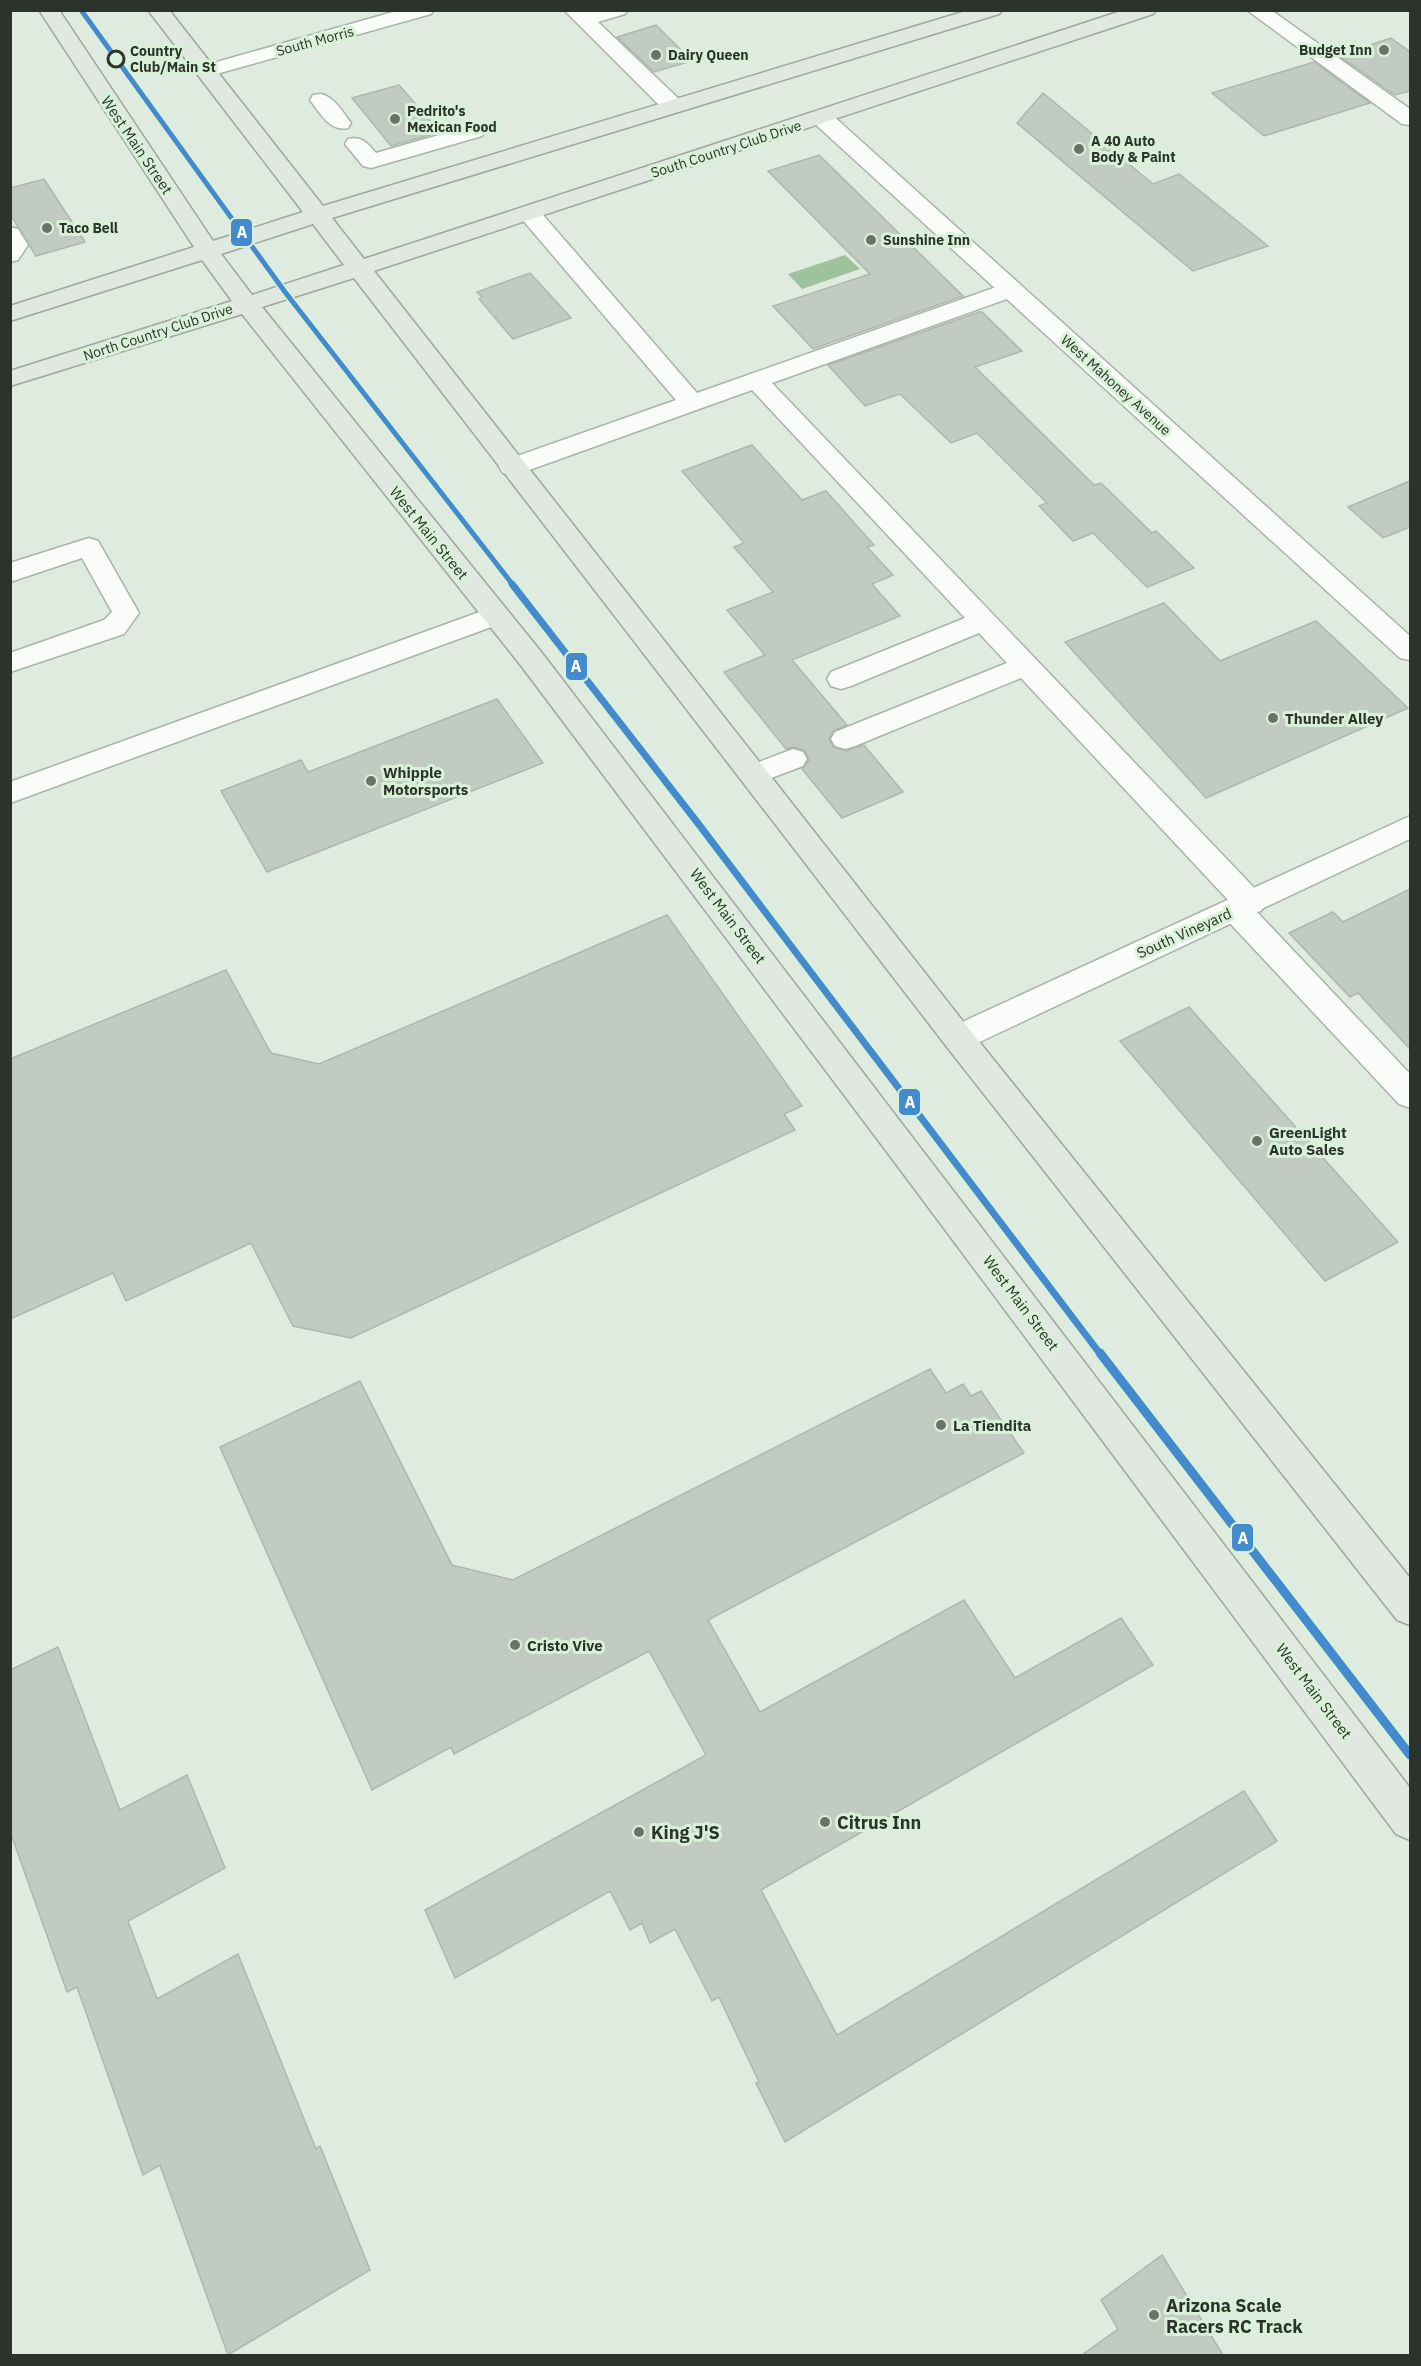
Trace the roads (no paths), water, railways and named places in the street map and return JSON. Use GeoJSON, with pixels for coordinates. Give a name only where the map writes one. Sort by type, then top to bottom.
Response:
{"type":"FeatureCollection","features":[{"type":"Feature","properties":{"kind":"main road","name":"West Main Street"},"geometry":{"type":"LineString","coordinates":[[49,10],[207,251],[245,304],[496,615],[898,1140],[1410,1820]]}},
{"type":"Feature","properties":{"kind":"main road"},"geometry":{"type":"LineString","coordinates":[[159,10],[358,269],[958,1038],[1410,1606]]}},
{"type":"Feature","properties":{"kind":"main road"},"geometry":{"type":"LineString","coordinates":[[10,314],[265,232],[992,10]]}},
{"type":"Feature","properties":{"kind":"main road","name":"South Country Club Drive"},"geometry":{"type":"LineString","coordinates":[[305,286],[1146,10]]}},
{"type":"Feature","properties":{"kind":"main road","name":"North Country Club Drive"},"geometry":{"type":"LineString","coordinates":[[10,379],[305,286]]}},
{"type":"Feature","properties":{"kind":"street","name":"South Morris"},"geometry":{"type":"LineString","coordinates":[[207,70],[424,10]]}},
{"type":"Feature","properties":{"kind":"street"},"geometry":{"type":"LineString","coordinates":[[579,15],[618,10]]}},
{"type":"Feature","properties":{"kind":"street"},"geometry":{"type":"LineString","coordinates":[[1257,10],[1410,118]]}},
{"type":"Feature","properties":{"kind":"street"},"geometry":{"type":"LineString","coordinates":[[579,15],[674,106]]}},
{"type":"Feature","properties":{"kind":"street"},"geometry":{"type":"LineString","coordinates":[[321,100],[340,123]]}},
{"type":"Feature","properties":{"kind":"street","name":"West Mahoney Avenue"},"geometry":{"type":"LineString","coordinates":[[822,118],[1410,651]]}},
{"type":"Feature","properties":{"kind":"street"},"geometry":{"type":"LineString","coordinates":[[356,144],[371,161],[474,131]]}},
{"type":"Feature","properties":{"kind":"street"},"geometry":{"type":"LineString","coordinates":[[529,213],[692,403]]}},
{"type":"Feature","properties":{"kind":"street"},"geometry":{"type":"LineString","coordinates":[[10,234],[17,245],[10,255]]}},
{"type":"Feature","properties":{"kind":"street"},"geometry":{"type":"LineString","coordinates":[[512,467],[1010,290]]}},
{"type":"Feature","properties":{"kind":"street"},"geometry":{"type":"LineString","coordinates":[[756,380],[984,621],[1243,906],[1410,1095]]}},
{"type":"Feature","properties":{"kind":"street"},"geometry":{"type":"LineString","coordinates":[[10,573],[89,547],[126,613],[114,627],[10,663]]}},
{"type":"Feature","properties":{"kind":"street"},"geometry":{"type":"LineString","coordinates":[[13,786],[496,615]]}},
{"type":"Feature","properties":{"kind":"street"},"geometry":{"type":"LineString","coordinates":[[841,679],[984,621]]}},
{"type":"Feature","properties":{"kind":"street"},"geometry":{"type":"LineString","coordinates":[[845,739],[1025,666]]}},
{"type":"Feature","properties":{"kind":"street"},"geometry":{"type":"LineString","coordinates":[[753,775],[794,759]]}},
{"type":"Feature","properties":{"kind":"street","name":"South Vineyard"},"geometry":{"type":"LineString","coordinates":[[958,1038],[1410,828]]}},
{"type":"Feature","properties":{"kind":"rail line","name":"A"},"geometry":{"type":"LineString","coordinates":[[81,10],[285,292],[697,822],[1113,1370],[1410,1755]]}},
{"type":"Feature","properties":{"kind":"place","name":"Budget Inn"},"geometry":{"type":"Point","coordinates":[1384,50]}},
{"type":"Feature","properties":{"kind":"place","name":"Dairy Queen"},"geometry":{"type":"Point","coordinates":[656,55]}},
{"type":"Feature","properties":{"kind":"place","name":"Country Club/Main St"},"geometry":{"type":"Point","coordinates":[116,59]}},
{"type":"Feature","properties":{"kind":"place","name":"Pedrito's Mexican Food"},"geometry":{"type":"Point","coordinates":[395,119]}},
{"type":"Feature","properties":{"kind":"place","name":"A 40 Auto Body & Paint"},"geometry":{"type":"Point","coordinates":[1079,149]}},
{"type":"Feature","properties":{"kind":"place","name":"Taco Bell"},"geometry":{"type":"Point","coordinates":[47,228]}},
{"type":"Feature","properties":{"kind":"place","name":"Sunshine Inn"},"geometry":{"type":"Point","coordinates":[871,240]}},
{"type":"Feature","properties":{"kind":"place","name":"Thunder Alley"},"geometry":{"type":"Point","coordinates":[1273,718]}},
{"type":"Feature","properties":{"kind":"place","name":"Whipple Motorsports"},"geometry":{"type":"Point","coordinates":[371,781]}},
{"type":"Feature","properties":{"kind":"place","name":"GreenLight Auto Sales"},"geometry":{"type":"Point","coordinates":[1257,1141]}},
{"type":"Feature","properties":{"kind":"place","name":"La Tiendita"},"geometry":{"type":"Point","coordinates":[941,1425]}},
{"type":"Feature","properties":{"kind":"place","name":"Cristo Vive"},"geometry":{"type":"Point","coordinates":[515,1645]}},
{"type":"Feature","properties":{"kind":"place","name":"Citrus Inn"},"geometry":{"type":"Point","coordinates":[825,1822]}},
{"type":"Feature","properties":{"kind":"place","name":"King J'S"},"geometry":{"type":"Point","coordinates":[639,1832]}},
{"type":"Feature","properties":{"kind":"place","name":"Arizona Scale Racers RC Track"},"geometry":{"type":"Point","coordinates":[1154,2315]}}]}
